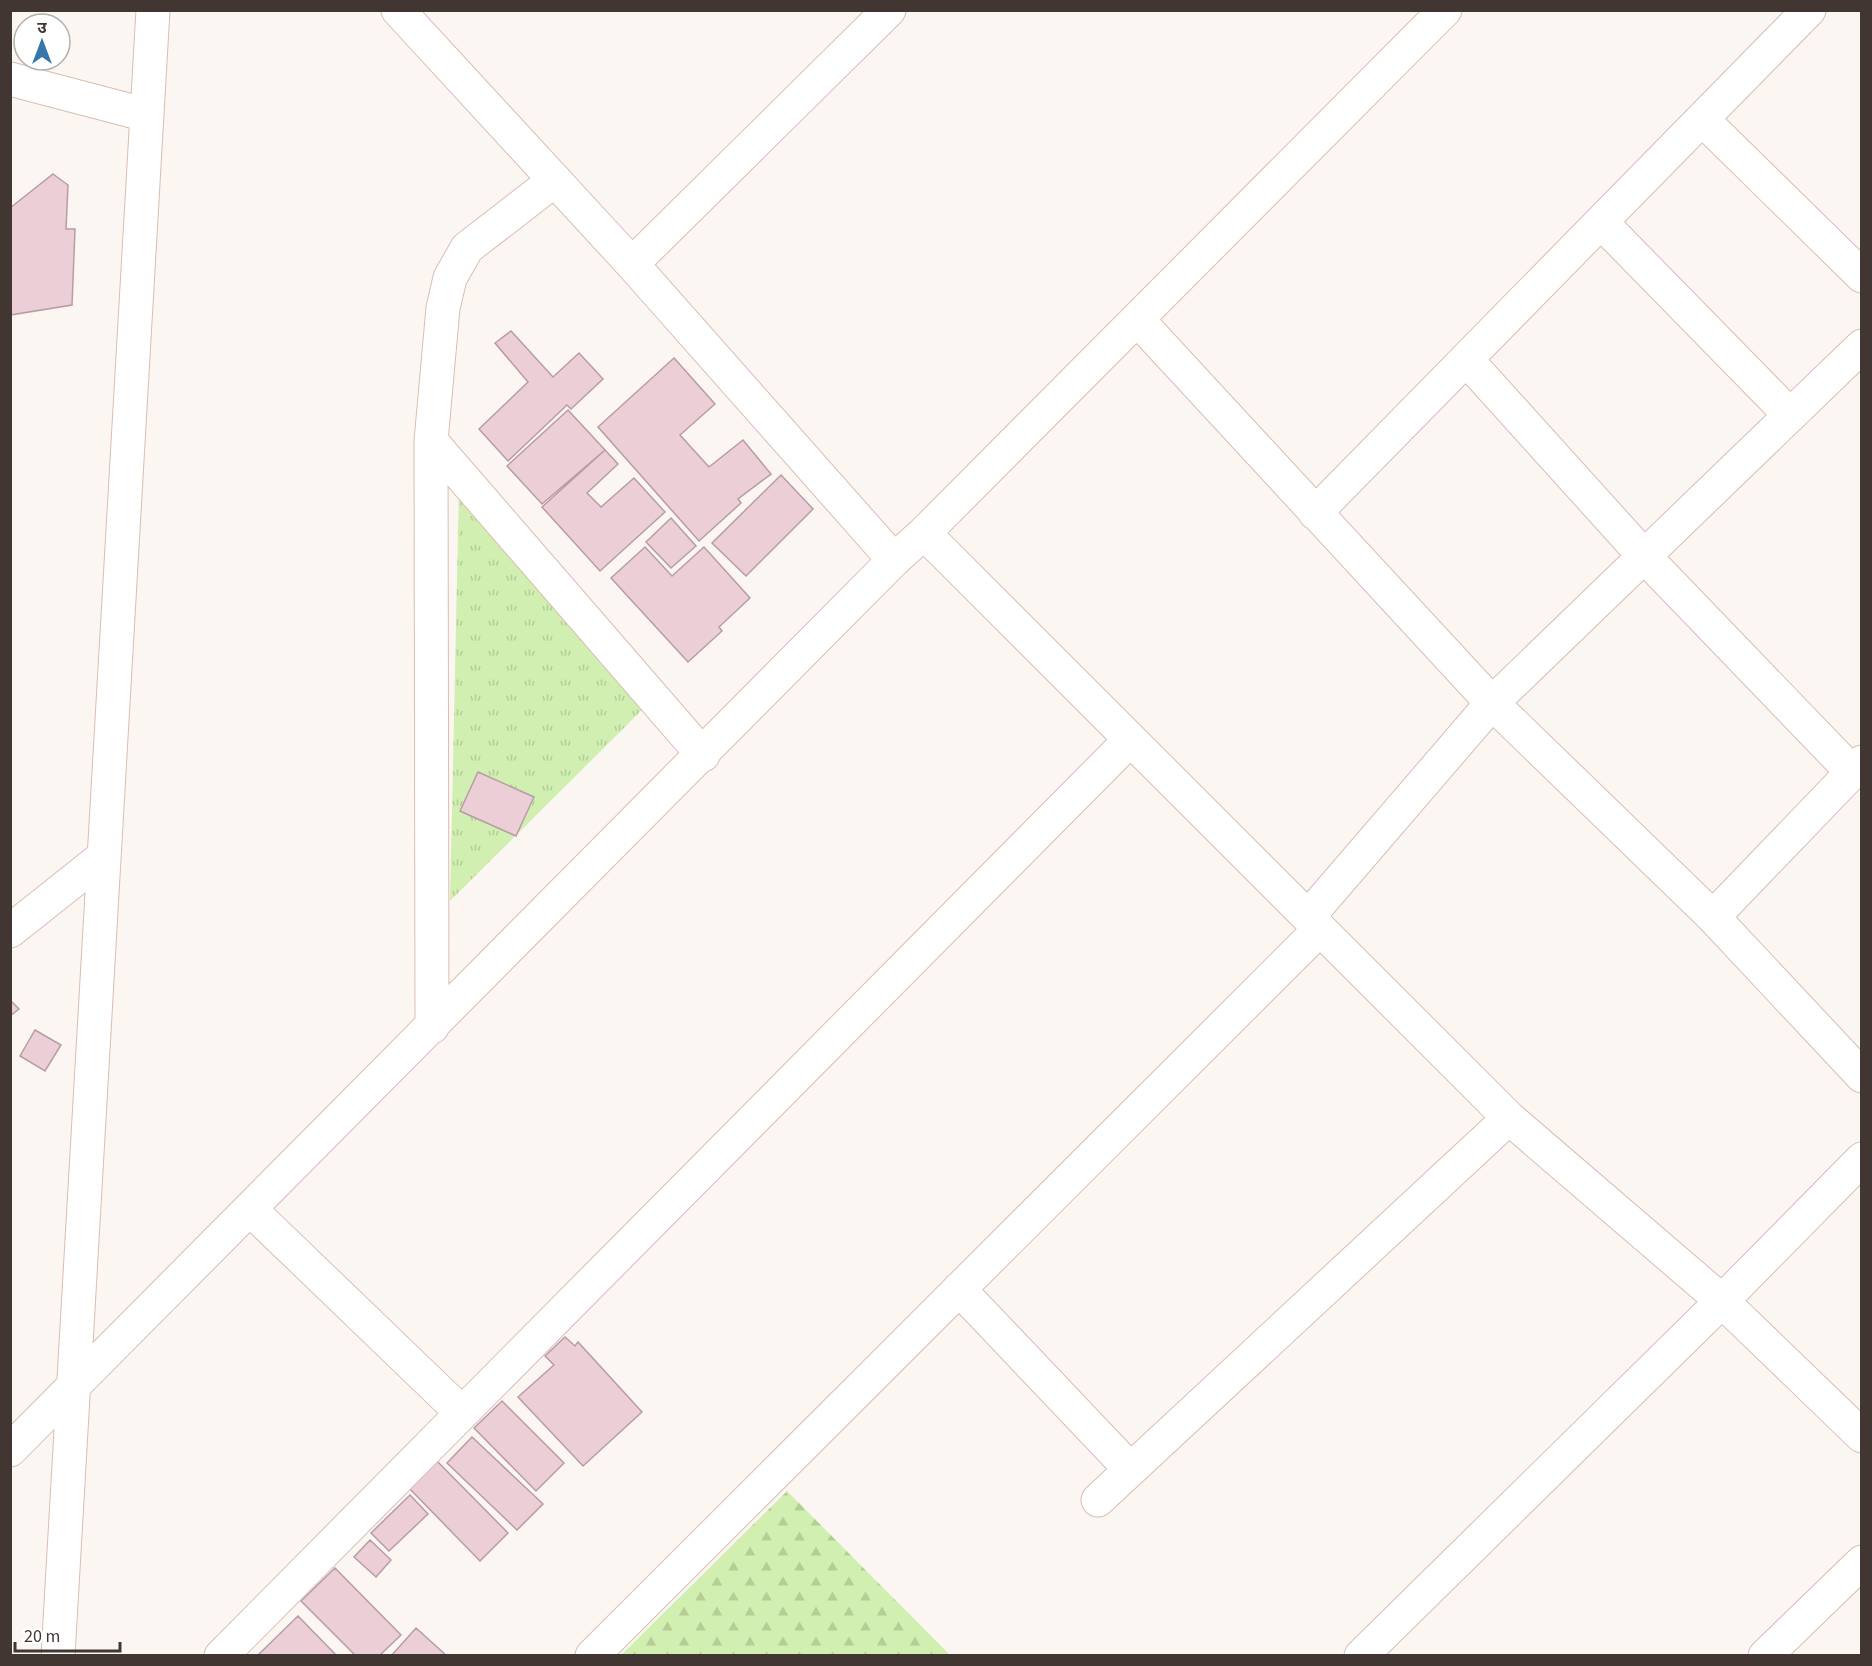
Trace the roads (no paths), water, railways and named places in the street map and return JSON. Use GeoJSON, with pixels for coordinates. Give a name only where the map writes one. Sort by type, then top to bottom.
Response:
{"type":"FeatureCollection","features":[{"type":"Feature","properties":{"kind":"street"},"geometry":{"type":"LineString","coordinates":[[57,1656],[153,10]]}},
{"type":"Feature","properties":{"kind":"street"},"geometry":{"type":"LineString","coordinates":[[632,264],[889,10]]}},
{"type":"Feature","properties":{"kind":"street"},"geometry":{"type":"LineString","coordinates":[[10,1450],[703,755],[894,560],[924,533],[1445,10]]}},
{"type":"Feature","properties":{"kind":"street"},"geometry":{"type":"LineString","coordinates":[[1316,513],[1809,10]]}},
{"type":"Feature","properties":{"kind":"street"},"geometry":{"type":"LineString","coordinates":[[399,11],[632,264],[894,560]]}},
{"type":"Feature","properties":{"kind":"street"},"geometry":{"type":"LineString","coordinates":[[10,79],[147,115]]}},
{"type":"Feature","properties":{"kind":"street"},"geometry":{"type":"LineString","coordinates":[[1702,119],[1862,276]]}},
{"type":"Feature","properties":{"kind":"street"},"geometry":{"type":"LineString","coordinates":[[432,1027],[431,441],[443,308],[450,278],[468,248],[555,180]]}},
{"type":"Feature","properties":{"kind":"street"},"geometry":{"type":"LineString","coordinates":[[1601,222],[1790,416]]}},
{"type":"Feature","properties":{"kind":"street"},"geometry":{"type":"LineString","coordinates":[[1137,320],[1492,703],[1713,916],[1862,1076]]}},
{"type":"Feature","properties":{"kind":"street"},"geometry":{"type":"LineString","coordinates":[[592,1656],[959,1290],[1314,923],[1492,703],[1862,346]]}},
{"type":"Feature","properties":{"kind":"street"},"geometry":{"type":"LineString","coordinates":[[1466,359],[1644,556],[1857,767],[1713,916]]}},
{"type":"Feature","properties":{"kind":"street"},"geometry":{"type":"LineString","coordinates":[[431,441],[703,755]]}},
{"type":"Feature","properties":{"kind":"street"},"geometry":{"type":"LineString","coordinates":[[924,533],[1509,1118],[1722,1300],[1862,1436]]}},
{"type":"Feature","properties":{"kind":"street"},"geometry":{"type":"LineString","coordinates":[[221,1656],[1130,740]]}},
{"type":"Feature","properties":{"kind":"street"},"geometry":{"type":"LineString","coordinates":[[10,931],[103,857]]}},
{"type":"Feature","properties":{"kind":"street"},"geometry":{"type":"LineString","coordinates":[[1098,1500],[1509,1118]]}},
{"type":"Feature","properties":{"kind":"street"},"geometry":{"type":"LineString","coordinates":[[1361,1656],[1862,1159]]}},
{"type":"Feature","properties":{"kind":"street"},"geometry":{"type":"LineString","coordinates":[[250,1209],[462,1413]]}},
{"type":"Feature","properties":{"kind":"street"},"geometry":{"type":"LineString","coordinates":[[959,1290],[1130,1469]]}},
{"type":"Feature","properties":{"kind":"street"},"geometry":{"type":"LineString","coordinates":[[1766,1656],[1862,1562]]}}]}
